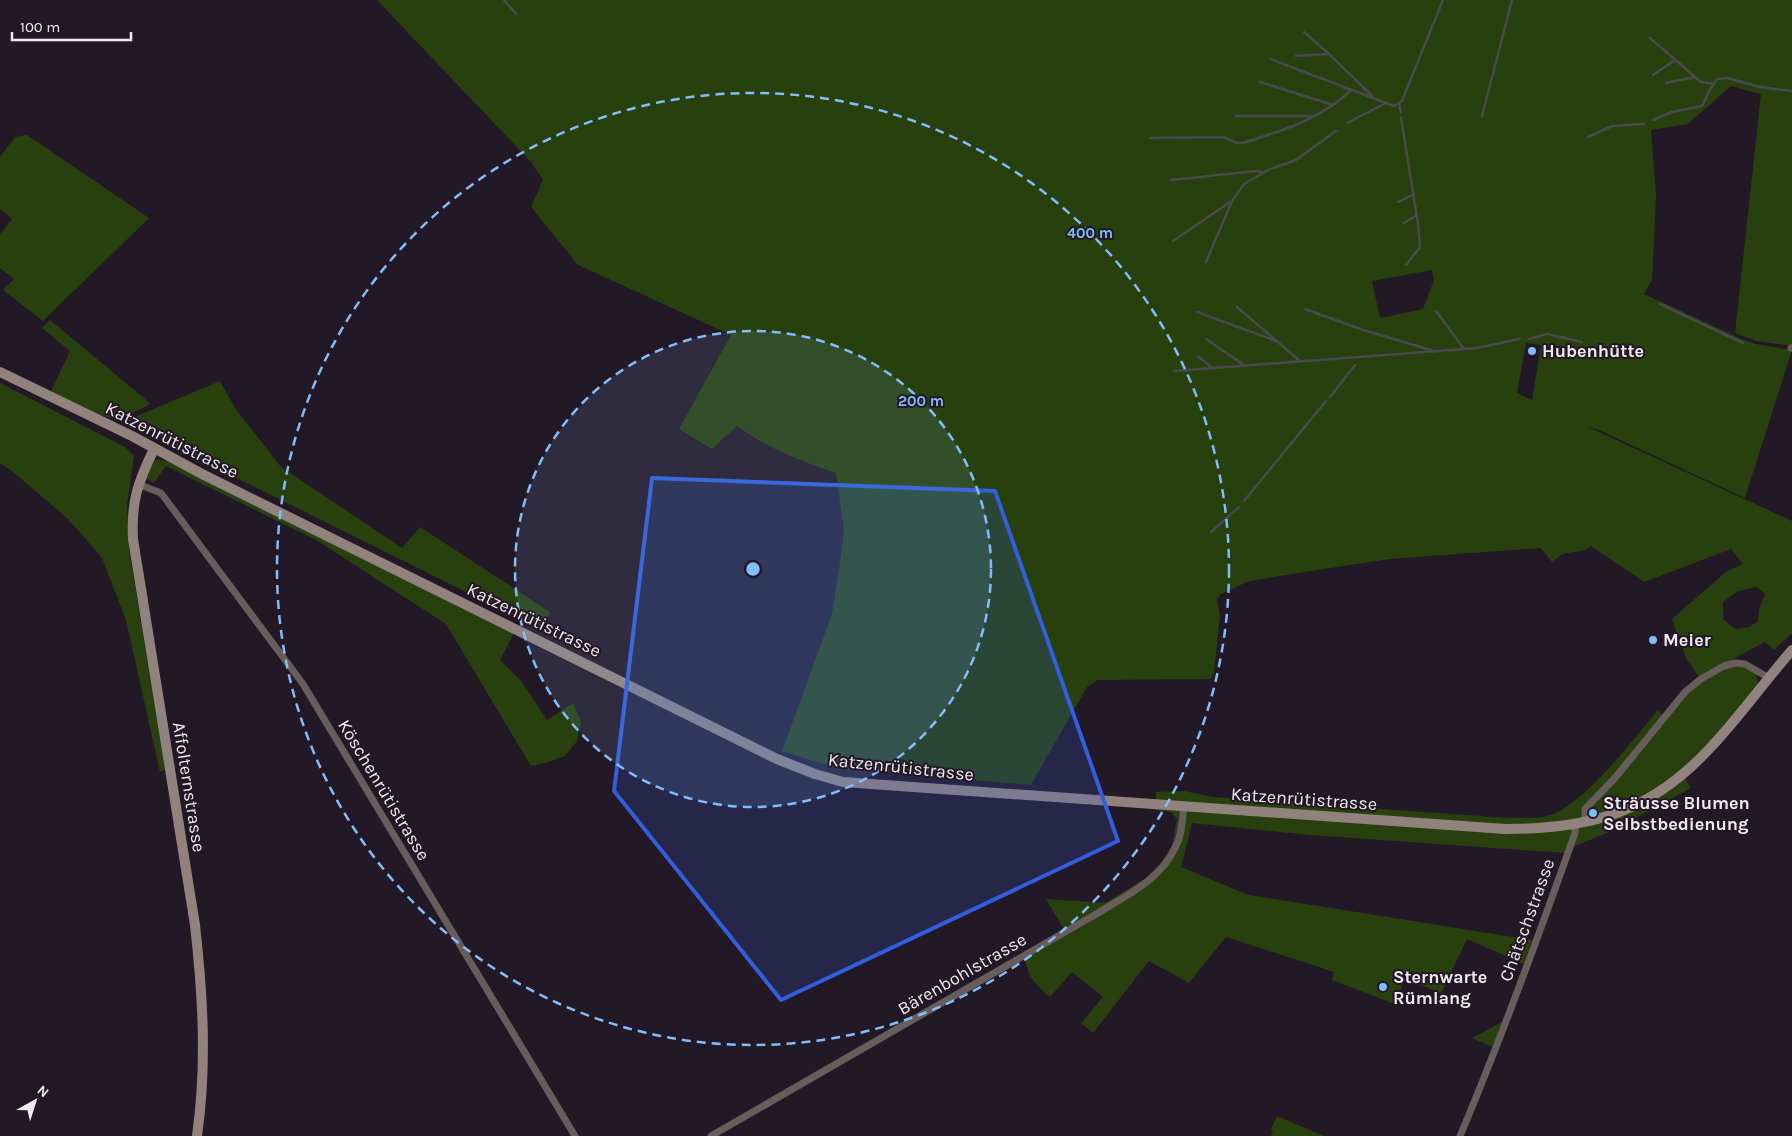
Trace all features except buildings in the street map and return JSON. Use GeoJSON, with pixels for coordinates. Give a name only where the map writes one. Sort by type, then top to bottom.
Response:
{"type":"FeatureCollection","features":[{"type":"Feature","properties":{"kind":"street","name":"Katzenrütistrasse"},"geometry":{"type":"LineString","coordinates":[[0,372],[132,436],[334,540],[777,759],[815,774],[843,782],[1505,829],[1556,828],[1580,824],[1627,809],[1647,800],[1680,777],[1712,746],[1792,650]]}},
{"type":"Feature","properties":{"kind":"street","name":"Affolternstrasse"},"geometry":{"type":"LineString","coordinates":[[154,449],[138,484],[133,506],[133,539],[195,925],[201,975],[204,1060],[197,1136]]}},
{"type":"Feature","properties":{"kind":"street","name":"Köschenrütistrasse"},"geometry":{"type":"LineString","coordinates":[[138,484],[162,493],[303,684],[575,1136]]}},
{"type":"Feature","properties":{"kind":"street","name":"Chätschstrasse"},"geometry":{"type":"LineString","coordinates":[[1460,1136],[1526,968],[1575,833],[1586,809],[1694,684],[1724,666],[1735,662],[1745,664],[1769,678]]}},
{"type":"Feature","properties":{"kind":"street","name":"Bärenbohlstrasse"},"geometry":{"type":"LineString","coordinates":[[712,1135],[1098,913],[1153,878],[1166,864],[1176,847],[1181,831],[1184,806]]}},
{"type":"Feature","properties":{"kind":"highlighted area"},"geometry":{"type":"Polygon","coordinates":[[[652,478],[995,491],[1118,841],[781,1000],[614,791],[652,478]]]}},
{"type":"Feature","properties":{"kind":"green space"},"geometry":{"type":"Polygon","coordinates":[[[377,0],[1792,0],[1792,346],[1756,341],[1735,333],[1761,94],[1731,86],[1688,124],[1651,130],[1656,195],[1652,280],[1644,294],[1742,339],[1756,344],[1792,350],[1745,498],[1601,431],[1586,426],[1792,521],[1792,633],[1774,650],[1765,642],[1699,677],[1686,658],[1672,619],[1727,571],[1743,564],[1731,549],[1644,582],[1591,546],[1585,550],[1562,554],[1552,562],[1541,548],[1389,559],[1247,582],[1221,594],[1217,599],[1220,616],[1214,672],[1211,679],[1098,680],[1087,687],[1031,785],[846,769],[782,751],[832,614],[844,530],[836,473],[784,453],[760,441],[737,426],[712,449],[679,429],[731,335],[578,265],[531,207],[543,180],[531,162],[377,0]],[[1432,270],[1372,281],[1380,318],[1423,309],[1434,280],[1432,270]],[[1526,343],[1517,393],[1532,400],[1541,345],[1526,343]],[[1757,587],[1738,591],[1723,602],[1723,619],[1735,629],[1749,627],[1758,621],[1759,609],[1765,594],[1757,587]]]}},
{"type":"Feature","properties":{"kind":"green space"},"geometry":{"type":"Polygon","coordinates":[[[27,135],[149,218],[43,321],[3,290],[14,279],[0,268],[0,234],[12,219],[0,209],[0,157],[15,137],[27,135]]]}},
{"type":"Feature","properties":{"kind":"green space"},"geometry":{"type":"Polygon","coordinates":[[[50,320],[151,404],[117,420],[97,414],[51,391],[70,351],[42,328],[50,320]]]}},
{"type":"Feature","properties":{"kind":"green space"},"geometry":{"type":"Polygon","coordinates":[[[220,381],[235,408],[281,467],[402,548],[420,527],[550,612],[541,629],[178,449],[141,424],[133,426],[123,422],[220,381]]]}},
{"type":"Feature","properties":{"kind":"green space"},"geometry":{"type":"Polygon","coordinates":[[[0,383],[125,447],[134,456],[127,505],[129,550],[165,770],[160,772],[126,620],[102,558],[68,519],[0,463],[0,383]]]}},
{"type":"Feature","properties":{"kind":"green space"},"geometry":{"type":"Polygon","coordinates":[[[155,460],[170,461],[514,633],[500,660],[522,682],[547,720],[573,703],[581,721],[577,741],[565,756],[531,766],[446,624],[316,540],[166,466],[154,483],[147,479],[146,472],[155,460]]]}},
{"type":"Feature","properties":{"kind":"green space"},"geometry":{"type":"Polygon","coordinates":[[[1731,665],[1742,666],[1756,674],[1758,682],[1756,688],[1714,740],[1681,771],[1691,788],[1612,831],[1575,846],[1566,853],[1310,835],[1192,823],[1181,867],[1249,895],[1532,940],[1524,964],[1467,939],[1441,993],[1405,979],[1394,1004],[1332,980],[1334,972],[1226,937],[1189,983],[1149,961],[1093,1033],[1081,1023],[1103,997],[1072,972],[1050,997],[1030,976],[1025,958],[1066,933],[1046,899],[1105,903],[1146,878],[1162,861],[1172,845],[1177,819],[1171,812],[1155,810],[1156,792],[1184,791],[1212,797],[1508,818],[1547,816],[1561,810],[1576,800],[1591,786],[1622,754],[1658,710],[1665,718],[1683,697],[1701,681],[1731,665]]]}},
{"type":"Feature","properties":{"kind":"green space"},"geometry":{"type":"Polygon","coordinates":[[[1502,1022],[1493,1047],[1472,1038],[1502,1022]]]}},
{"type":"Feature","properties":{"kind":"green space"},"geometry":{"type":"Polygon","coordinates":[[[1277,1116],[1324,1136],[1271,1136],[1273,1132],[1271,1130],[1277,1116]]]}},
{"type":"Feature","properties":{"kind":"waterway"},"geometry":{"type":"LineString","coordinates":[[504,0],[516,14]]}},
{"type":"Feature","properties":{"kind":"waterway"},"geometry":{"type":"LineString","coordinates":[[1270,59],[1394,106],[1402,101],[1443,0]]}},
{"type":"Feature","properties":{"kind":"waterway"},"geometry":{"type":"LineString","coordinates":[[1482,116],[1512,0]]}},
{"type":"Feature","properties":{"kind":"waterway"},"geometry":{"type":"LineString","coordinates":[[1304,32],[1372,96]]}},
{"type":"Feature","properties":{"kind":"waterway"},"geometry":{"type":"LineString","coordinates":[[1650,38],[1701,82],[1714,84]]}},
{"type":"Feature","properties":{"kind":"waterway"},"geometry":{"type":"LineString","coordinates":[[1296,56],[1329,54]]}},
{"type":"Feature","properties":{"kind":"waterway"},"geometry":{"type":"LineString","coordinates":[[1653,75],[1675,60]]}},
{"type":"Feature","properties":{"kind":"waterway"},"geometry":{"type":"LineString","coordinates":[[1666,83],[1695,77]]}},
{"type":"Feature","properties":{"kind":"waterway"},"geometry":{"type":"LineString","coordinates":[[1653,120],[1672,112],[1702,106],[1717,79],[1727,78],[1760,87],[1792,91]]}},
{"type":"Feature","properties":{"kind":"waterway"},"geometry":{"type":"LineString","coordinates":[[1260,82],[1333,105]]}},
{"type":"Feature","properties":{"kind":"waterway"},"geometry":{"type":"LineString","coordinates":[[1150,138],[1224,137],[1237,143],[1243,143],[1300,123],[1327,109],[1351,90]]}},
{"type":"Feature","properties":{"kind":"waterway"},"geometry":{"type":"LineString","coordinates":[[1347,123],[1386,103]]}},
{"type":"Feature","properties":{"kind":"waterway"},"geometry":{"type":"LineString","coordinates":[[1399,103],[1401,113]]}},
{"type":"Feature","properties":{"kind":"waterway"},"geometry":{"type":"LineString","coordinates":[[1236,116],[1312,116]]}},
{"type":"Feature","properties":{"kind":"waterway"},"geometry":{"type":"LineString","coordinates":[[1401,118],[1420,247],[1406,265]]}},
{"type":"Feature","properties":{"kind":"waterway"},"geometry":{"type":"LineString","coordinates":[[1588,137],[1612,126],[1644,124]]}},
{"type":"Feature","properties":{"kind":"waterway"},"geometry":{"type":"LineString","coordinates":[[1206,262],[1232,201],[1244,184],[1268,170],[1296,160],[1336,131]]}},
{"type":"Feature","properties":{"kind":"waterway"},"geometry":{"type":"LineString","coordinates":[[1171,180],[1256,171],[1264,173]]}},
{"type":"Feature","properties":{"kind":"waterway"},"geometry":{"type":"LineString","coordinates":[[1398,202],[1414,194]]}},
{"type":"Feature","properties":{"kind":"waterway"},"geometry":{"type":"LineString","coordinates":[[1173,241],[1230,202]]}},
{"type":"Feature","properties":{"kind":"waterway"},"geometry":{"type":"LineString","coordinates":[[1404,223],[1417,215]]}},
{"type":"Feature","properties":{"kind":"waterway"},"geometry":{"type":"LineString","coordinates":[[1660,304],[1743,343]]}},
{"type":"Feature","properties":{"kind":"waterway"},"geometry":{"type":"LineString","coordinates":[[1237,307],[1300,361]]}},
{"type":"Feature","properties":{"kind":"waterway"},"geometry":{"type":"LineString","coordinates":[[1305,309],[1363,330],[1434,351]]}},
{"type":"Feature","properties":{"kind":"waterway"},"geometry":{"type":"LineString","coordinates":[[1436,311],[1464,349]]}},
{"type":"Feature","properties":{"kind":"waterway"},"geometry":{"type":"LineString","coordinates":[[1197,312],[1276,341]]}},
{"type":"Feature","properties":{"kind":"waterway"},"geometry":{"type":"LineString","coordinates":[[1529,339],[1547,334],[1582,342]]}},
{"type":"Feature","properties":{"kind":"waterway"},"geometry":{"type":"LineString","coordinates":[[1206,339],[1244,365]]}},
{"type":"Feature","properties":{"kind":"waterway"},"geometry":{"type":"LineString","coordinates":[[1174,371],[1477,348],[1519,339]]}},
{"type":"Feature","properties":{"kind":"waterway"},"geometry":{"type":"LineString","coordinates":[[1198,356],[1212,368]]}},
{"type":"Feature","properties":{"kind":"waterway"},"geometry":{"type":"LineString","coordinates":[[1330,397],[1355,365]]}},
{"type":"Feature","properties":{"kind":"waterway"},"geometry":{"type":"LineString","coordinates":[[1244,501],[1326,401]]}},
{"type":"Feature","properties":{"kind":"waterway"},"geometry":{"type":"LineString","coordinates":[[1211,532],[1239,507]]}},
{"type":"Feature","properties":{"kind":"place","name":"Hubenhütte"},"geometry":{"type":"Point","coordinates":[1532,351]}},
{"type":"Feature","properties":{"kind":"place","name":"Meier"},"geometry":{"type":"Point","coordinates":[1653,640]}},
{"type":"Feature","properties":{"kind":"place","name":"Sträusse Blumen Selbstbedienung"},"geometry":{"type":"Point","coordinates":[1593,813]}},
{"type":"Feature","properties":{"kind":"place","name":"Sternwarte Rümlang"},"geometry":{"type":"Point","coordinates":[1383,987]}}]}
